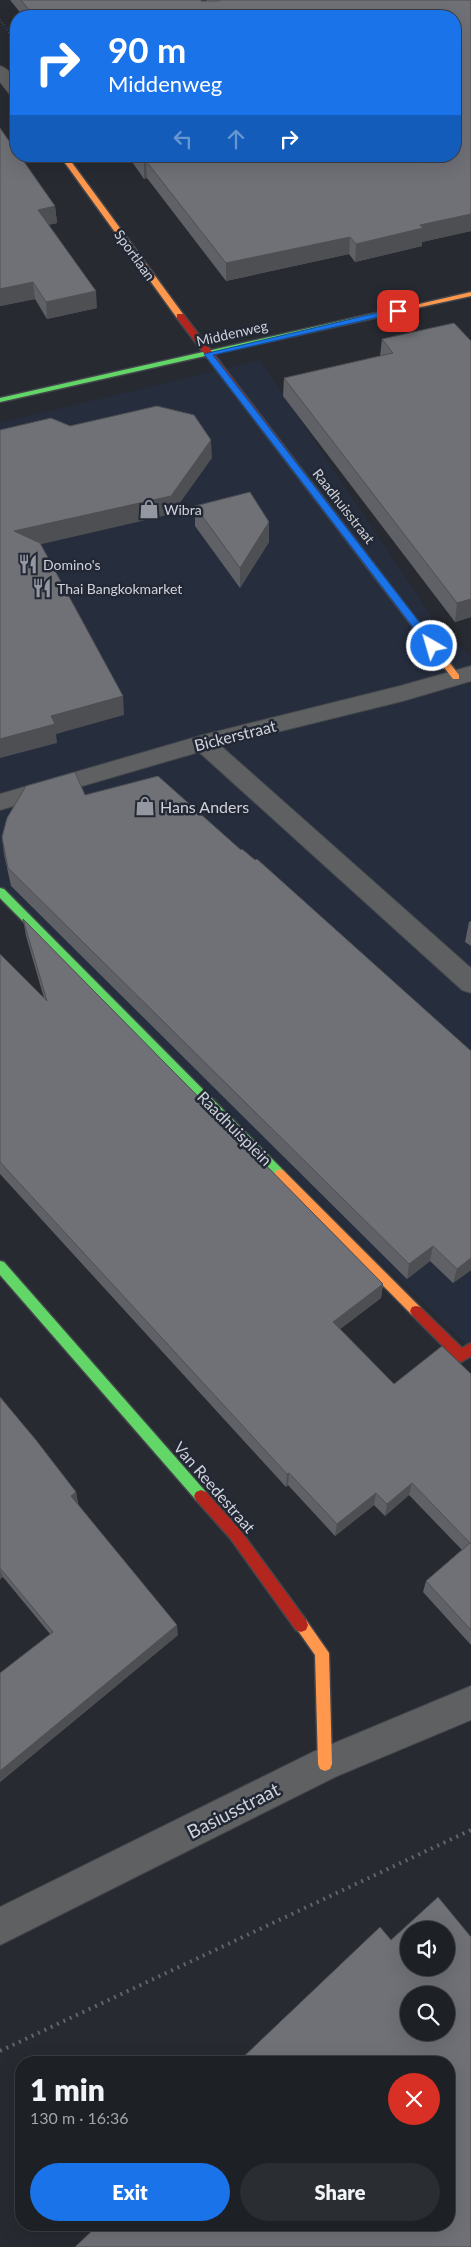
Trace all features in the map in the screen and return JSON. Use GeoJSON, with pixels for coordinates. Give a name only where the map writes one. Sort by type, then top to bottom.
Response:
{"type":"FeatureCollection","features":[{"type":"Feature","properties":{"kind":"street"},"geometry":{"type":"LineString","coordinates":[[0,71],[10,85]]}},
{"type":"Feature","properties":{"kind":"street","name":"Sportlaan"},"geometry":{"type":"LineString","coordinates":[[67,162],[208,354]]}},
{"type":"Feature","properties":{"kind":"street","name":"Middenweg"},"geometry":{"type":"LineString","coordinates":[[0,400],[471,294]]}},
{"type":"Feature","properties":{"kind":"street","name":"Raadhuisstraat"},"geometry":{"type":"LineString","coordinates":[[208,354],[464,675]]}},
{"type":"Feature","properties":{"kind":"street","name":"Bickerstraat"},"geometry":{"type":"LineString","coordinates":[[0,802],[203,743],[404,693],[464,675]]}},
{"type":"Feature","properties":{"kind":"street"},"geometry":{"type":"LineString","coordinates":[[203,743],[471,983]]}},
{"type":"Feature","properties":{"kind":"street","name":"Raadhuisplein"},"geometry":{"type":"LineString","coordinates":[[0,892],[461,1356],[471,1349]]}},
{"type":"Feature","properties":{"kind":"street","name":"Van Reedestraat"},"geometry":{"type":"LineString","coordinates":[[0,1266],[235,1534],[322,1653],[324,1764]]}},
{"type":"Feature","properties":{"kind":"street","name":"Basiusstraat"},"geometry":{"type":"LineString","coordinates":[[0,1927],[324,1764],[471,1703]]}},
{"type":"Feature","properties":{"kind":"path"},"geometry":{"type":"LineString","coordinates":[[0,20],[10,34]]}},
{"type":"Feature","properties":{"kind":"path"},"geometry":{"type":"LineString","coordinates":[[0,2051],[471,1830]]}},
{"type":"Feature","properties":{"kind":"shaded area"},"geometry":{"type":"Polygon","coordinates":[[[260,360],[432,617],[471,657],[471,1349],[0,892],[0,423],[260,360]]]}},
{"type":"Feature","properties":{"kind":"building"},"geometry":{"type":"Polygon","coordinates":[[[21,0],[471,0],[471,214],[420,225],[423,228],[356,244],[350,237],[226,263],[147,162],[461,162],[461,10],[29,10],[21,0]]]}},
{"type":"Feature","properties":{"kind":"building"},"geometry":{"type":"Polygon","coordinates":[[[0,128],[10,142],[10,162],[24,162],[55,206],[38,210],[96,291],[46,302],[33,282],[0,289],[0,128]]]}},
{"type":"Feature","properties":{"kind":"building"},"geometry":{"type":"Polygon","coordinates":[[[454,323],[471,341],[471,599],[457,603],[284,378],[393,353],[382,339],[454,323]]]}},
{"type":"Feature","properties":{"kind":"building"},"geometry":{"type":"Polygon","coordinates":[[[157,406],[194,415],[211,440],[171,496],[14,531],[40,543],[123,696],[51,716],[55,724],[0,739],[0,430],[51,418],[70,426],[157,406]]]}},
{"type":"Feature","properties":{"kind":"building"},"geometry":{"type":"Polygon","coordinates":[[[250,492],[269,522],[240,568],[195,506],[250,492]]]}},
{"type":"Feature","properties":{"kind":"building"},"geometry":{"type":"Polygon","coordinates":[[[75,772],[85,795],[158,776],[241,850],[255,860],[257,859],[471,1051],[471,1258],[457,1269],[433,1246],[409,1264],[8,868],[2,837],[7,818],[26,786],[75,772]]]}},
{"type":"Feature","properties":{"kind":"building"},"geometry":{"type":"Polygon","coordinates":[[[23,919],[383,1284],[333,1322],[394,1384],[442,1346],[471,1374],[471,1630],[426,1581],[470,1543],[412,1483],[387,1504],[376,1493],[337,1524],[289,1473],[287,1474],[0,1162],[0,954],[47,1001],[23,919]]]}},
{"type":"Feature","properties":{"kind":"building"},"geometry":{"type":"Polygon","coordinates":[[[0,1397],[76,1492],[71,1496],[177,1625],[0,1771],[0,1673],[53,1632],[0,1568],[0,1397]]]}},
{"type":"Feature","properties":{"kind":"building"},"geometry":{"type":"Polygon","coordinates":[[[438,1897],[471,1937],[471,2247],[75,2247],[92,2231],[455,2231],[455,2056],[244,2056],[380,1927],[391,1940],[400,1932],[400,1976],[455,1976],[455,1921],[412,1921],[438,1897]]]}},
{"type":"Feature","properties":{"kind":"traffic: fast"},"geometry":{"type":"LineString","coordinates":[[0,400],[389,312]]}},
{"type":"Feature","properties":{"kind":"traffic: fast"},"geometry":{"type":"LineString","coordinates":[[0,892],[280,1174]]}},
{"type":"Feature","properties":{"kind":"traffic: fast"},"geometry":{"type":"LineString","coordinates":[[0,1266],[201,1496]]}},
{"type":"Feature","properties":{"kind":"traffic: slow"},"geometry":{"type":"LineString","coordinates":[[67,162],[180,316]]}},
{"type":"Feature","properties":{"kind":"traffic: slow"},"geometry":{"type":"LineString","coordinates":[[389,312],[471,294]]}},
{"type":"Feature","properties":{"kind":"traffic: slow"},"geometry":{"type":"LineString","coordinates":[[370,565],[456,677]]}},
{"type":"Feature","properties":{"kind":"traffic: slow"},"geometry":{"type":"LineString","coordinates":[[280,1174],[416,1311]]}},
{"type":"Feature","properties":{"kind":"traffic: slow"},"geometry":{"type":"LineString","coordinates":[[301,1625],[322,1653],[325,1764]]}},
{"type":"Feature","properties":{"kind":"traffic: jam"},"geometry":{"type":"LineString","coordinates":[[180,316],[370,565]]}},
{"type":"Feature","properties":{"kind":"traffic: jam"},"geometry":{"type":"LineString","coordinates":[[416,1311],[461,1356],[471,1349]]}},
{"type":"Feature","properties":{"kind":"traffic: jam"},"geometry":{"type":"LineString","coordinates":[[201,1496],[235,1534],[301,1625]]}},
{"type":"Feature","properties":{"kind":"place","name":"Wibra"},"geometry":{"type":"Point","coordinates":[149,509]}},
{"type":"Feature","properties":{"kind":"place","name":"Domino's"},"geometry":{"type":"Point","coordinates":[28,564]}},
{"type":"Feature","properties":{"kind":"place","name":"Thai Bangkokmarket"},"geometry":{"type":"Point","coordinates":[42,588]}},
{"type":"Feature","properties":{"kind":"place","name":"Hans Anders"},"geometry":{"type":"Point","coordinates":[145,806]}},
{"type":"Feature","properties":{"kind":"route"},"geometry":{"type":"LineString","coordinates":[[398,311],[208,354],[432,646]]}}]}
